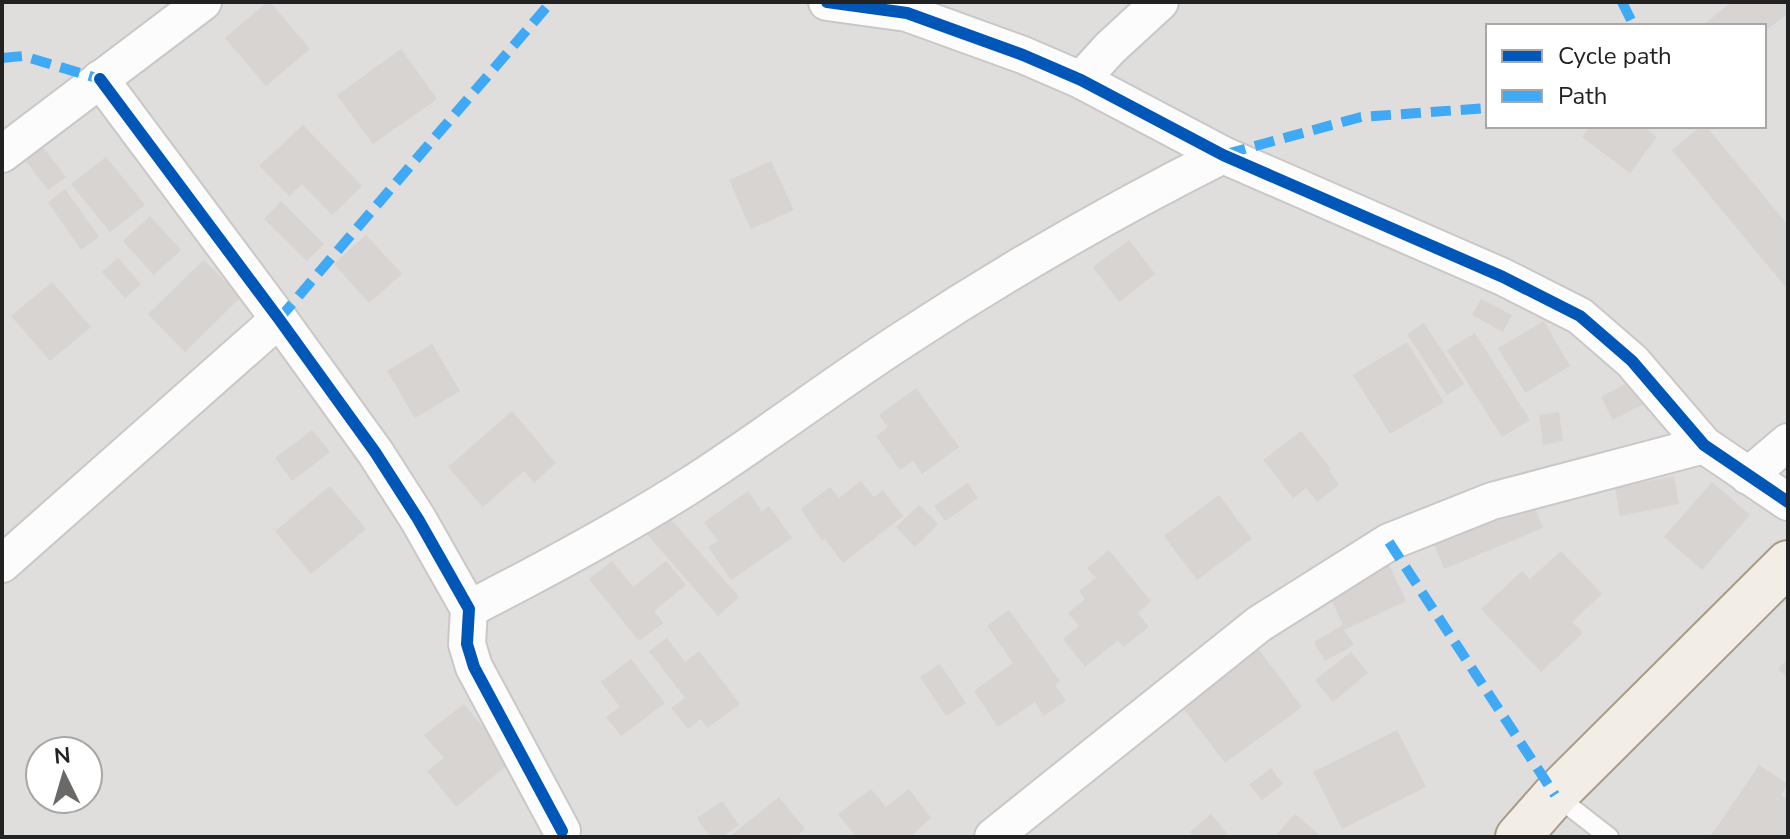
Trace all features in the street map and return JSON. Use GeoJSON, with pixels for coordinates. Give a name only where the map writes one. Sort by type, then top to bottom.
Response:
{"type":"FeatureCollection","features":[{"type":"Feature","properties":{"kind":"main road"},"geometry":{"type":"LineString","coordinates":[[1518,837],[1555,795],[1788,563]]}},
{"type":"Feature","properties":{"kind":"street"},"geometry":{"type":"LineString","coordinates":[[2,154],[203,2]]}},
{"type":"Feature","properties":{"kind":"street"},"geometry":{"type":"LineString","coordinates":[[827,2],[904,8],[1023,55],[1081,80],[1223,155],[1503,277],[1580,316],[1632,361],[1704,445],[1788,502]]}},
{"type":"Feature","properties":{"kind":"street"},"geometry":{"type":"LineString","coordinates":[[1081,80],[1160,2]]}},
{"type":"Feature","properties":{"kind":"street"},"geometry":{"type":"LineString","coordinates":[[100,79],[279,319],[375,452],[418,519],[469,609],[467,644],[474,667],[562,831]]}},
{"type":"Feature","properties":{"kind":"street"},"geometry":{"type":"LineString","coordinates":[[469,609],[567,558],[691,485],[907,337],[1020,265],[1125,204],[1223,155]]}},
{"type":"Feature","properties":{"kind":"street"},"geometry":{"type":"LineString","coordinates":[[2,564],[279,319]]}},
{"type":"Feature","properties":{"kind":"street"},"geometry":{"type":"LineString","coordinates":[[1748,476],[1788,442]]}},
{"type":"Feature","properties":{"kind":"street"},"geometry":{"type":"LineString","coordinates":[[993,837],[1259,624],[1389,542],[1492,501],[1704,445]]}},
{"type":"Feature","properties":{"kind":"lane"},"geometry":{"type":"LineString","coordinates":[[1555,795],[1609,837]]}},
{"type":"Feature","properties":{"kind":"shaded area"},"geometry":{"type":"Polygon","coordinates":[[[2,2],[1788,2],[1788,837],[2,837],[2,2]]]}},
{"type":"Feature","properties":{"kind":"building"},"geometry":{"type":"Polygon","coordinates":[[[267,2],[310,49],[266,86],[225,38],[267,2]]]}},
{"type":"Feature","properties":{"kind":"building"},"geometry":{"type":"Polygon","coordinates":[[[1731,2],[1788,2],[1788,13],[1766,30],[1766,24],[1704,24],[1731,2]]]}},
{"type":"Feature","properties":{"kind":"building"},"geometry":{"type":"Polygon","coordinates":[[[401,49],[437,99],[373,144],[337,95],[401,49]]]}},
{"type":"Feature","properties":{"kind":"building"},"geometry":{"type":"Polygon","coordinates":[[[303,125],[362,186],[332,215],[302,184],[289,196],[259,166],[303,125]]]}},
{"type":"Feature","properties":{"kind":"building"},"geometry":{"type":"Polygon","coordinates":[[[1589,128],[1646,128],[1657,137],[1630,173],[1582,137],[1589,128]]]}},
{"type":"Feature","properties":{"kind":"building"},"geometry":{"type":"Polygon","coordinates":[[[1699,128],[1708,128],[1788,225],[1788,290],[1672,150],[1699,128]]]}},
{"type":"Feature","properties":{"kind":"building"},"geometry":{"type":"Polygon","coordinates":[[[38,141],[66,177],[48,190],[21,155],[38,141]]]}},
{"type":"Feature","properties":{"kind":"building"},"geometry":{"type":"Polygon","coordinates":[[[106,157],[145,205],[110,232],[71,184],[106,157]]]}},
{"type":"Feature","properties":{"kind":"building"},"geometry":{"type":"Polygon","coordinates":[[[771,161],[794,210],[751,229],[729,180],[771,161]]]}},
{"type":"Feature","properties":{"kind":"building"},"geometry":{"type":"Polygon","coordinates":[[[65,189],[99,237],[81,250],[48,202],[65,189]]]}},
{"type":"Feature","properties":{"kind":"building"},"geometry":{"type":"Polygon","coordinates":[[[281,201],[324,244],[307,261],[264,219],[281,201]]]}},
{"type":"Feature","properties":{"kind":"building"},"geometry":{"type":"Polygon","coordinates":[[[150,216],[181,250],[154,275],[123,241],[150,216]]]}},
{"type":"Feature","properties":{"kind":"building"},"geometry":{"type":"Polygon","coordinates":[[[366,235],[402,274],[369,303],[334,264],[366,235]]]}},
{"type":"Feature","properties":{"kind":"building"},"geometry":{"type":"Polygon","coordinates":[[[1129,240],[1155,274],[1119,302],[1093,267],[1129,240]]]}},
{"type":"Feature","properties":{"kind":"building"},"geometry":{"type":"Polygon","coordinates":[[[118,258],[141,284],[125,298],[102,272],[118,258]]]}},
{"type":"Feature","properties":{"kind":"building"},"geometry":{"type":"Polygon","coordinates":[[[204,260],[241,297],[185,352],[148,314],[204,260]]]}},
{"type":"Feature","properties":{"kind":"building"},"geometry":{"type":"Polygon","coordinates":[[[52,282],[91,327],[50,361],[11,316],[52,282]]]}},
{"type":"Feature","properties":{"kind":"building"},"geometry":{"type":"Polygon","coordinates":[[[1481,299],[1512,315],[1503,332],[1472,315],[1481,299]]]}},
{"type":"Feature","properties":{"kind":"building"},"geometry":{"type":"Polygon","coordinates":[[[1544,321],[1570,366],[1525,393],[1498,348],[1544,321]]]}},
{"type":"Feature","properties":{"kind":"building"},"geometry":{"type":"Polygon","coordinates":[[[1424,323],[1464,384],[1447,395],[1407,334],[1424,323]]]}},
{"type":"Feature","properties":{"kind":"building"},"geometry":{"type":"Polygon","coordinates":[[[1475,333],[1530,420],[1502,437],[1447,350],[1475,333]]]}},
{"type":"Feature","properties":{"kind":"building"},"geometry":{"type":"Polygon","coordinates":[[[1407,342],[1444,402],[1390,434],[1353,375],[1407,342]]]}},
{"type":"Feature","properties":{"kind":"building"},"geometry":{"type":"Polygon","coordinates":[[[432,344],[460,391],[415,418],[387,371],[432,344]]]}},
{"type":"Feature","properties":{"kind":"building"},"geometry":{"type":"Polygon","coordinates":[[[1634,379],[1646,403],[1613,420],[1601,397],[1634,379]]]}},
{"type":"Feature","properties":{"kind":"building"},"geometry":{"type":"Polygon","coordinates":[[[916,388],[959,447],[922,474],[913,461],[900,470],[876,436],[888,427],[879,415],[916,388]]]}},
{"type":"Feature","properties":{"kind":"building"},"geometry":{"type":"Polygon","coordinates":[[[512,411],[556,463],[534,483],[524,471],[483,507],[448,467],[512,411]]]}},
{"type":"Feature","properties":{"kind":"building"},"geometry":{"type":"Polygon","coordinates":[[[1559,412],[1563,441],[1543,445],[1539,415],[1559,412]]]}},
{"type":"Feature","properties":{"kind":"building"},"geometry":{"type":"Polygon","coordinates":[[[312,430],[330,452],[292,481],[275,458],[312,430]]]}},
{"type":"Feature","properties":{"kind":"building"},"geometry":{"type":"Polygon","coordinates":[[[1301,431],[1331,469],[1329,471],[1339,485],[1317,502],[1306,488],[1293,498],[1263,460],[1301,431]]]}},
{"type":"Feature","properties":{"kind":"building"},"geometry":{"type":"Polygon","coordinates":[[[1674,476],[1679,504],[1620,516],[1615,488],[1674,476]]]}},
{"type":"Feature","properties":{"kind":"building"},"geometry":{"type":"Polygon","coordinates":[[[861,481],[874,497],[883,490],[903,516],[843,563],[825,539],[822,541],[801,509],[830,487],[839,498],[861,481]]]}},
{"type":"Feature","properties":{"kind":"building"},"geometry":{"type":"Polygon","coordinates":[[[1712,482],[1750,515],[1702,570],[1664,537],[1712,482]]]}},
{"type":"Feature","properties":{"kind":"building"},"geometry":{"type":"Polygon","coordinates":[[[968,483],[978,498],[945,521],[934,506],[968,483]]]}},
{"type":"Feature","properties":{"kind":"building"},"geometry":{"type":"Polygon","coordinates":[[[330,486],[366,529],[311,574],[275,531],[330,486]]]}},
{"type":"Feature","properties":{"kind":"building"},"geometry":{"type":"Polygon","coordinates":[[[748,491],[762,511],[769,506],[792,538],[731,580],[708,547],[718,541],[704,522],[748,491]]]}},
{"type":"Feature","properties":{"kind":"building"},"geometry":{"type":"Polygon","coordinates":[[[1219,495],[1252,539],[1197,580],[1164,536],[1219,495]]]}},
{"type":"Feature","properties":{"kind":"building"},"geometry":{"type":"Polygon","coordinates":[[[1533,503],[1543,528],[1444,569],[1434,544],[1533,503]]]}},
{"type":"Feature","properties":{"kind":"building"},"geometry":{"type":"Polygon","coordinates":[[[919,505],[938,524],[915,547],[896,527],[919,505]]]}},
{"type":"Feature","properties":{"kind":"building"},"geometry":{"type":"Polygon","coordinates":[[[668,516],[739,597],[718,616],[647,534],[668,516]]]}},
{"type":"Feature","properties":{"kind":"building"},"geometry":{"type":"Polygon","coordinates":[[[1109,550],[1151,601],[1138,613],[1149,627],[1123,647],[1118,640],[1085,667],[1063,639],[1079,626],[1068,613],[1085,599],[1079,591],[1096,578],[1087,568],[1109,550]]]}},
{"type":"Feature","properties":{"kind":"building"},"geometry":{"type":"Polygon","coordinates":[[[1561,551],[1602,594],[1572,622],[1583,633],[1541,672],[1481,609],[1522,571],[1530,579],[1561,551]]]}},
{"type":"Feature","properties":{"kind":"building"},"geometry":{"type":"Polygon","coordinates":[[[612,561],[633,587],[666,561],[686,585],[654,611],[663,623],[639,641],[589,579],[612,561]]]}},
{"type":"Feature","properties":{"kind":"building"},"geometry":{"type":"Polygon","coordinates":[[[1389,565],[1406,601],[1344,630],[1354,645],[1325,661],[1314,642],[1343,625],[1328,593],[1389,565]]]}},
{"type":"Feature","properties":{"kind":"building"},"geometry":{"type":"Polygon","coordinates":[[[1009,610],[1060,681],[1055,685],[1066,701],[1044,716],[1035,702],[998,727],[974,691],[1013,663],[987,626],[1009,610]]]}},
{"type":"Feature","properties":{"kind":"building"},"geometry":{"type":"Polygon","coordinates":[[[667,638],[685,662],[699,651],[740,704],[707,728],[701,719],[688,729],[671,708],[685,698],[649,651],[667,638]]]}},
{"type":"Feature","properties":{"kind":"building"},"geometry":{"type":"Polygon","coordinates":[[[1254,643],[1302,707],[1225,763],[1177,700],[1254,643]]]}},
{"type":"Feature","properties":{"kind":"building"},"geometry":{"type":"Polygon","coordinates":[[[1351,652],[1368,673],[1333,702],[1315,680],[1351,652]]]}},
{"type":"Feature","properties":{"kind":"building"},"geometry":{"type":"Polygon","coordinates":[[[1788,658],[1788,678],[1778,669],[1788,658]]]}},
{"type":"Feature","properties":{"kind":"building"},"geometry":{"type":"Polygon","coordinates":[[[631,659],[665,703],[621,736],[606,717],[620,707],[601,682],[631,659]]]}},
{"type":"Feature","properties":{"kind":"building"},"geometry":{"type":"Polygon","coordinates":[[[940,664],[966,703],[946,716],[920,677],[940,664]]]}},
{"type":"Feature","properties":{"kind":"building"},"geometry":{"type":"Polygon","coordinates":[[[464,704],[511,762],[456,807],[427,771],[444,758],[424,735],[464,704]]]}},
{"type":"Feature","properties":{"kind":"building"},"geometry":{"type":"Polygon","coordinates":[[[1397,730],[1426,787],[1342,829],[1313,772],[1397,730]]]}},
{"type":"Feature","properties":{"kind":"building"},"geometry":{"type":"Polygon","coordinates":[[[1759,765],[1788,784],[1781,795],[1788,800],[1788,837],[1710,837],[1759,765]]]}},
{"type":"Feature","properties":{"kind":"building"},"geometry":{"type":"Polygon","coordinates":[[[1271,768],[1283,784],[1262,800],[1249,785],[1271,768]]]}},
{"type":"Feature","properties":{"kind":"building"},"geometry":{"type":"Polygon","coordinates":[[[871,789],[886,807],[909,789],[931,818],[910,837],[856,837],[838,814],[871,789]]]}},
{"type":"Feature","properties":{"kind":"building"},"geometry":{"type":"Polygon","coordinates":[[[779,797],[805,829],[796,837],[729,837],[779,797]]]}},
{"type":"Feature","properties":{"kind":"building"},"geometry":{"type":"Polygon","coordinates":[[[722,801],[739,825],[722,837],[710,837],[697,818],[722,801]]]}},
{"type":"Feature","properties":{"kind":"building"},"geometry":{"type":"Polygon","coordinates":[[[1211,814],[1230,837],[1195,837],[1190,832],[1211,814]]]}},
{"type":"Feature","properties":{"kind":"building"},"geometry":{"type":"Polygon","coordinates":[[[1295,814],[1322,837],[1274,837],[1295,814]]]}},
{"type":"Feature","properties":{"kind":"marked path"},"geometry":{"type":"LineString","coordinates":[[279,319],[551,2]]}},
{"type":"Feature","properties":{"kind":"marked path"},"geometry":{"type":"LineString","coordinates":[[1622,2],[1633,24]]}},
{"type":"Feature","properties":{"kind":"marked path"},"geometry":{"type":"LineString","coordinates":[[2,58],[23,56],[100,79]]}},
{"type":"Feature","properties":{"kind":"marked path"},"geometry":{"type":"LineString","coordinates":[[1226,154],[1361,117],[1486,108]]}},
{"type":"Feature","properties":{"kind":"marked path"},"geometry":{"type":"LineString","coordinates":[[1389,542],[1555,795]]}},
{"type":"Feature","properties":{"kind":"cycle path"},"geometry":{"type":"LineString","coordinates":[[827,2],[907,13],[1023,55],[1081,80],[1223,155],[1503,277],[1580,316],[1632,361],[1704,445],[1788,502]]}},
{"type":"Feature","properties":{"kind":"cycle path"},"geometry":{"type":"LineString","coordinates":[[100,79],[279,319],[375,452],[418,519],[469,609],[467,644],[474,667],[562,831]]}}]}
